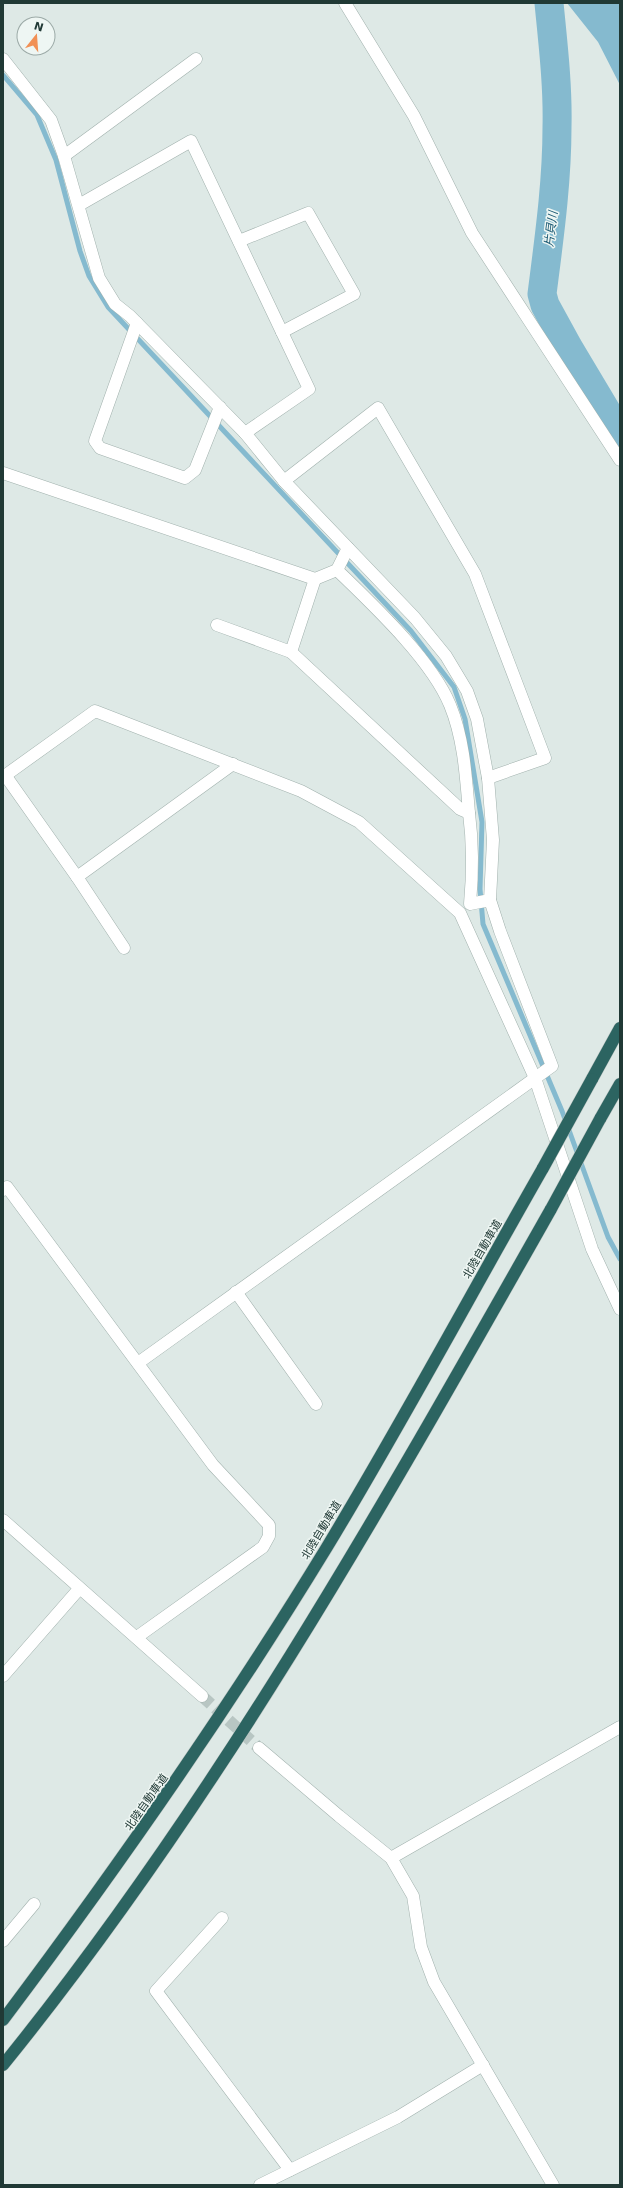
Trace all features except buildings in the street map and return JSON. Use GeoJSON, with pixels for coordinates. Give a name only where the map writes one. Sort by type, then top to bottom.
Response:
{"type":"FeatureCollection","features":[{"type":"Feature","properties":{"kind":"highway","name":"北陸自動車道"},"geometry":{"type":"LineString","coordinates":[[3,2020],[83,1913],[167,1795],[237,1690],[327,1546],[543,1168],[620,1028]]}},
{"type":"Feature","properties":{"kind":"highway"},"geometry":{"type":"LineString","coordinates":[[3,2065],[105,1930],[190,1810],[268,1693],[351,1558],[551,1209],[620,1084]]}},
{"type":"Feature","properties":{"kind":"street"},"geometry":{"type":"LineString","coordinates":[[345,3],[414,116],[472,233],[620,460]]}},
{"type":"Feature","properties":{"kind":"street"},"geometry":{"type":"LineString","coordinates":[[3,59],[51,120],[79,205],[99,278],[115,304],[137,323],[245,432],[284,481],[415,618],[446,656],[467,691],[474,712],[488,778],[493,840],[490,900],[500,931],[552,1066],[138,1363]]}},
{"type":"Feature","properties":{"kind":"street"},"geometry":{"type":"LineString","coordinates":[[64,156],[196,59]]}},
{"type":"Feature","properties":{"kind":"street"},"geometry":{"type":"LineString","coordinates":[[79,205],[191,142],[309,389],[245,432]]}},
{"type":"Feature","properties":{"kind":"street"},"geometry":{"type":"LineString","coordinates":[[239,241],[308,213],[354,294],[282,332]]}},
{"type":"Feature","properties":{"kind":"street"},"geometry":{"type":"LineString","coordinates":[[137,323],[96,441],[100,448],[185,478],[195,470],[220,407]]}},
{"type":"Feature","properties":{"kind":"street"},"geometry":{"type":"LineString","coordinates":[[284,481],[378,408],[475,574],[545,758],[488,778]]}},
{"type":"Feature","properties":{"kind":"street"},"geometry":{"type":"LineString","coordinates":[[3,473],[315,579],[337,570],[348,548]]}},
{"type":"Feature","properties":{"kind":"street"},"geometry":{"type":"LineString","coordinates":[[337,570],[372,605],[427,667],[450,705],[464,758],[473,840],[473,875],[470,904]]}},
{"type":"Feature","properties":{"kind":"street"},"geometry":{"type":"LineString","coordinates":[[291,652],[315,579]]}},
{"type":"Feature","properties":{"kind":"street"},"geometry":{"type":"LineString","coordinates":[[217,625],[291,652],[460,809],[469,813]]}},
{"type":"Feature","properties":{"kind":"street"},"geometry":{"type":"LineString","coordinates":[[124,948],[77,877],[4,776],[95,711],[302,791],[359,822],[460,913],[535,1078],[592,1249],[620,1308]]}},
{"type":"Feature","properties":{"kind":"street"},"geometry":{"type":"LineString","coordinates":[[77,877],[233,764]]}},
{"type":"Feature","properties":{"kind":"street"},"geometry":{"type":"LineString","coordinates":[[460,913],[470,904],[490,900]]}},
{"type":"Feature","properties":{"kind":"street"},"geometry":{"type":"LineString","coordinates":[[3,1190],[7,1188],[213,1465],[269,1525],[269,1536],[263,1547],[136,1637]]}},
{"type":"Feature","properties":{"kind":"street"},"geometry":{"type":"LineString","coordinates":[[236,1292],[316,1404]]}},
{"type":"Feature","properties":{"kind":"street"},"geometry":{"type":"LineString","coordinates":[[3,1520],[79,1589],[202,1696]]}},
{"type":"Feature","properties":{"kind":"street"},"geometry":{"type":"LineString","coordinates":[[3,1676],[79,1589]]}},
{"type":"Feature","properties":{"kind":"street"},"geometry":{"type":"LineString","coordinates":[[391,1858],[620,1727]]}},
{"type":"Feature","properties":{"kind":"street"},"geometry":{"type":"LineString","coordinates":[[259,1748],[391,1858],[413,1896],[421,1947],[434,1982],[553,2185]]}},
{"type":"Feature","properties":{"kind":"street"},"geometry":{"type":"LineString","coordinates":[[3,1941],[34,1904]]}},
{"type":"Feature","properties":{"kind":"street"},"geometry":{"type":"LineString","coordinates":[[222,1918],[156,1991],[290,2170]]}},
{"type":"Feature","properties":{"kind":"street"},"geometry":{"type":"LineString","coordinates":[[260,2185],[398,2116],[483,2065]]}},
{"type":"Feature","properties":{"kind":"water"},"geometry":{"type":"Polygon","coordinates":[[[567,3],[620,3],[620,85],[598,42],[567,3]]]}},
{"type":"Feature","properties":{"kind":"waterway","name":"片貝川"},"geometry":{"type":"LineString","coordinates":[[549,3],[556,81],[557,148],[552,211],[542,294],[545,305],[568,347],[620,434]]}},
{"type":"Feature","properties":{"kind":"waterway"},"geometry":{"type":"LineString","coordinates":[[3,75],[37,115],[56,160],[80,251],[89,276],[108,307],[411,631],[454,687],[465,719],[482,822],[480,889],[483,924],[562,1111],[608,1237],[620,1259]]}},
{"type":"Feature","properties":{"kind":"tunnel"},"geometry":{"type":"LineString","coordinates":[[202,1696],[259,1748]]}}]}
